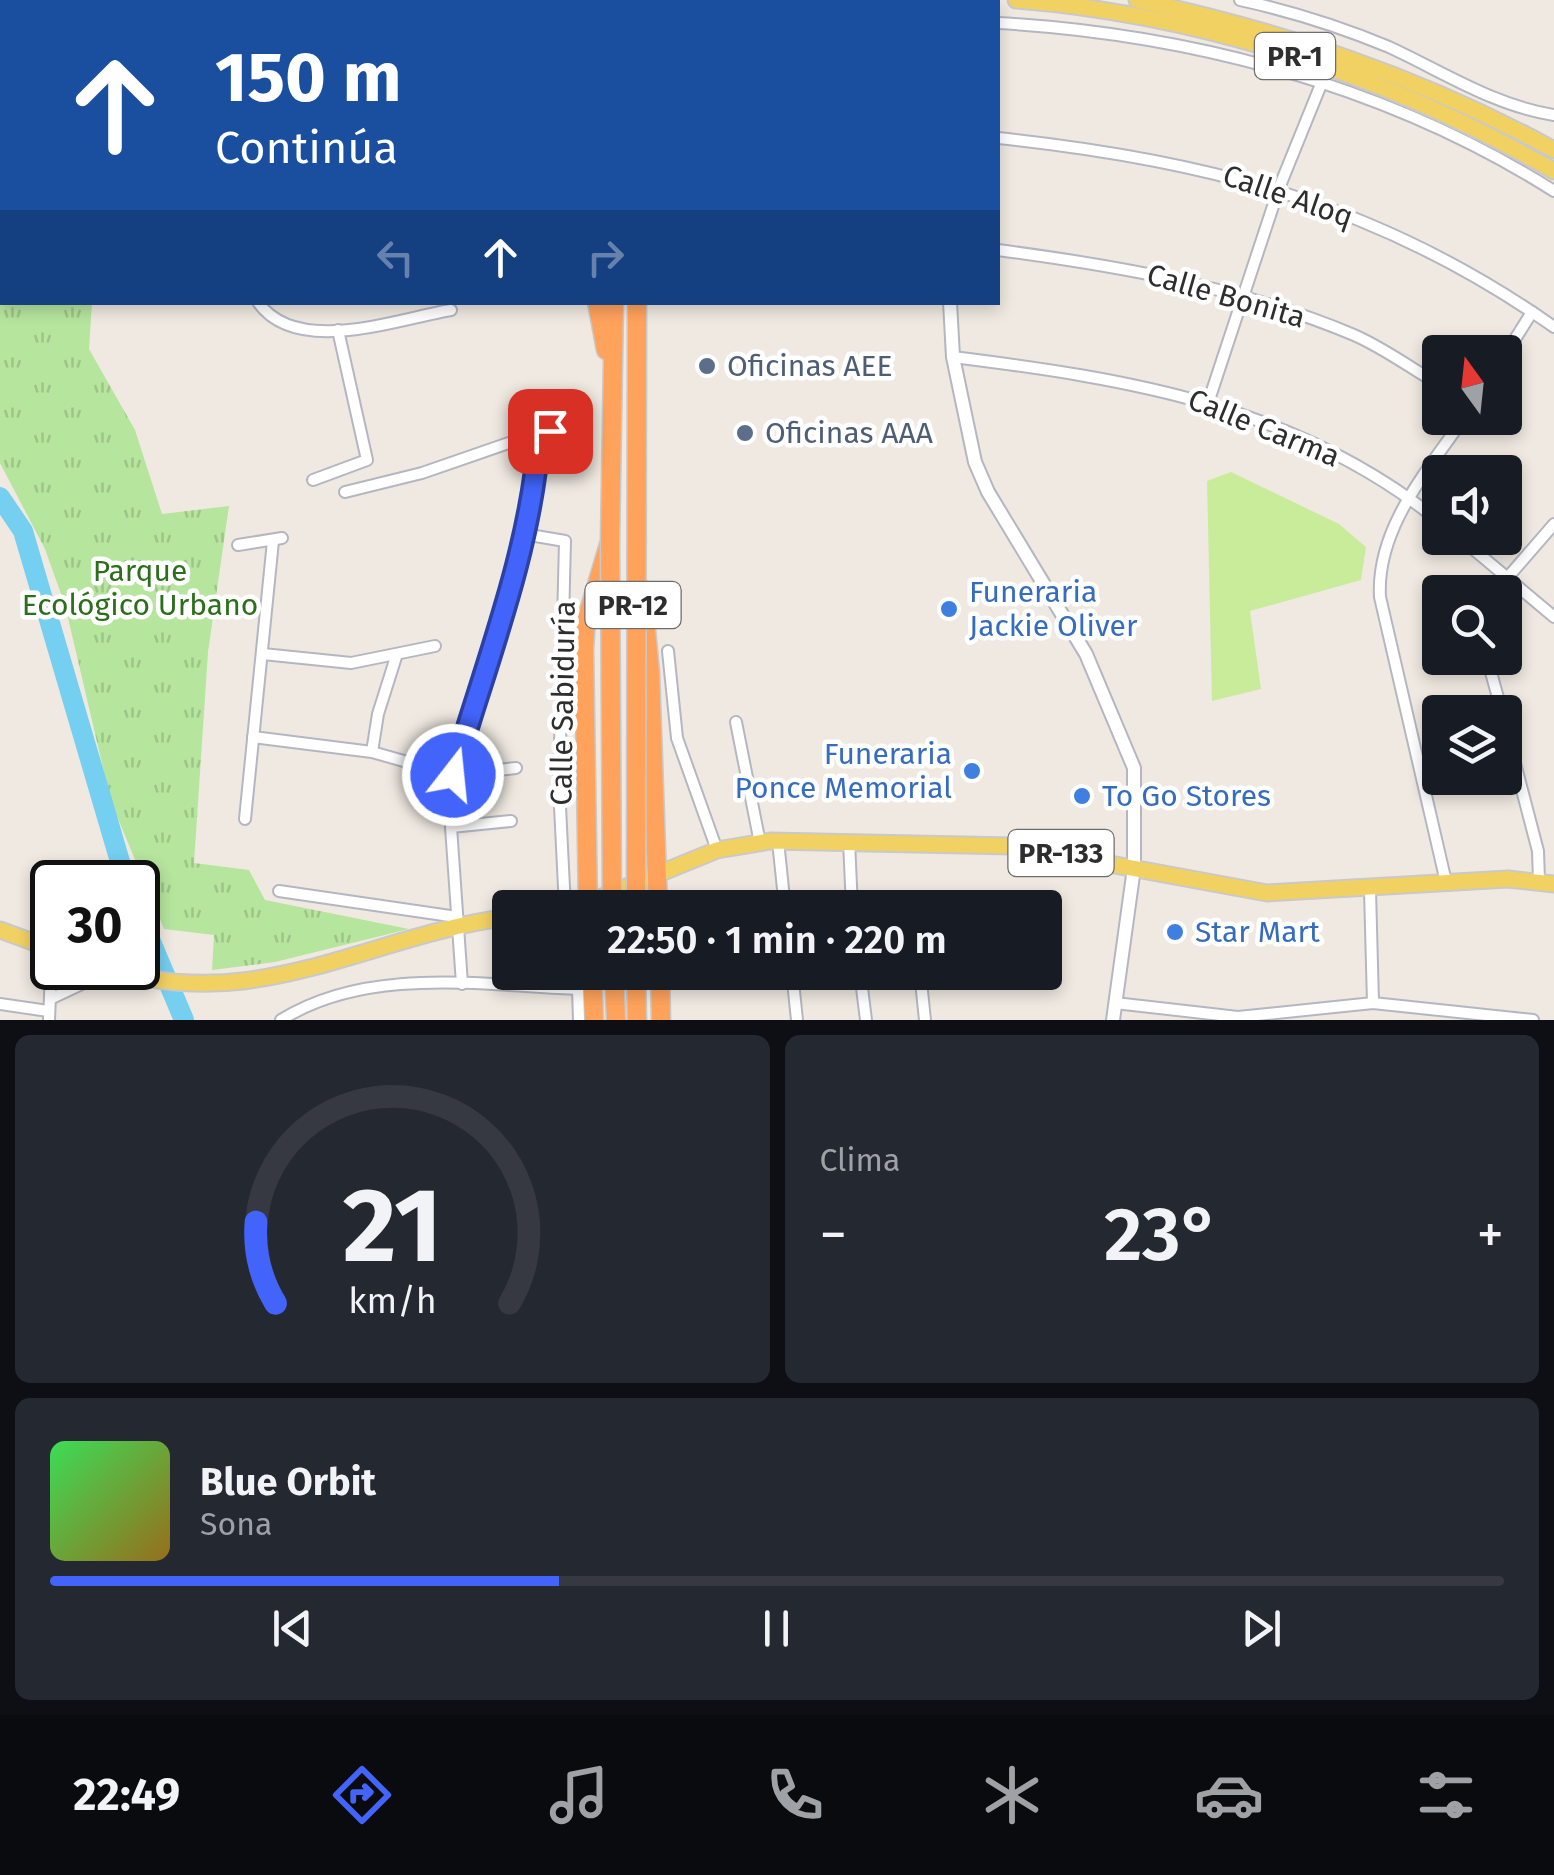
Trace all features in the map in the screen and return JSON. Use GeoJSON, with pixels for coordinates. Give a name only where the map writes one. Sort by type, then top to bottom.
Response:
{"type":"FeatureCollection","features":[{"type":"Feature","properties":{"kind":"highway"},"geometry":{"type":"LineString","coordinates":[[597,305],[612,380]]}},
{"type":"Feature","properties":{"kind":"highway","name":"PR-12"},"geometry":{"type":"LineString","coordinates":[[612,890],[610,541],[614,305]]}},
{"type":"Feature","properties":{"kind":"highway","name":"PR-12"},"geometry":{"type":"LineString","coordinates":[[636,890],[637,305]]}},
{"type":"Feature","properties":{"kind":"highway"},"geometry":{"type":"LineString","coordinates":[[634,540],[647,619],[657,890]]}},
{"type":"Feature","properties":{"kind":"highway"},"geometry":{"type":"LineString","coordinates":[[584,890],[586,621],[610,541]]}},
{"type":"Feature","properties":{"kind":"highway"},"geometry":{"type":"LineString","coordinates":[[593,990],[594,1020]]}},
{"type":"Feature","properties":{"kind":"highway"},"geometry":{"type":"LineString","coordinates":[[615,990],[616,1020]]}},
{"type":"Feature","properties":{"kind":"highway"},"geometry":{"type":"LineString","coordinates":[[636,990],[637,1020]]}},
{"type":"Feature","properties":{"kind":"highway"},"geometry":{"type":"LineString","coordinates":[[660,990],[661,1020]]}},
{"type":"Feature","properties":{"kind":"main road","name":"PR-1"},"geometry":{"type":"LineString","coordinates":[[1016,0],[1198,31],[1312,61],[1418,101],[1554,171]]}},
{"type":"Feature","properties":{"kind":"main road","name":"PR-1"},"geometry":{"type":"LineString","coordinates":[[1137,0],[1335,50],[1433,89],[1554,150]]}},
{"type":"Feature","properties":{"kind":"main road","name":"PR-133"},"geometry":{"type":"LineString","coordinates":[[622,890],[717,850],[778,841],[849,840],[1012,846],[1268,893],[1370,890],[1446,882],[1546,882]]}},
{"type":"Feature","properties":{"kind":"main road"},"geometry":{"type":"LineString","coordinates":[[160,979],[206,985],[298,974],[456,924],[492,919]]}},
{"type":"Feature","properties":{"kind":"main road"},"geometry":{"type":"LineString","coordinates":[[0,930],[30,941]]}},
{"type":"Feature","properties":{"kind":"street"},"geometry":{"type":"LineString","coordinates":[[1240,0],[1287,5],[1386,46],[1519,110],[1554,115]]}},
{"type":"Feature","properties":{"kind":"street"},"geometry":{"type":"LineString","coordinates":[[1000,23],[1072,27],[1173,43],[1322,82],[1492,152],[1554,190]]}},
{"type":"Feature","properties":{"kind":"street"},"geometry":{"type":"LineString","coordinates":[[1209,400],[1279,188],[1322,82]]}},
{"type":"Feature","properties":{"kind":"street","name":"Calle Aloq"},"geometry":{"type":"LineString","coordinates":[[1000,138],[1207,168],[1279,188],[1390,232],[1554,328]]}},
{"type":"Feature","properties":{"kind":"street","name":"Calle Bonita"},"geometry":{"type":"LineString","coordinates":[[1000,250],[1105,264],[1244,296],[1356,336],[1422,374]]}},
{"type":"Feature","properties":{"kind":"street"},"geometry":{"type":"LineString","coordinates":[[261,305],[287,327],[319,334],[452,310]]}},
{"type":"Feature","properties":{"kind":"street"},"geometry":{"type":"LineString","coordinates":[[950,305],[966,429],[982,478],[1086,654],[1134,768],[1134,868],[1113,1020]]}},
{"type":"Feature","properties":{"kind":"street"},"geometry":{"type":"LineString","coordinates":[[1518,335],[1532,312]]}},
{"type":"Feature","properties":{"kind":"street"},"geometry":{"type":"LineString","coordinates":[[313,480],[367,460],[338,330]]}},
{"type":"Feature","properties":{"kind":"street","name":"Calle Carma"},"geometry":{"type":"LineString","coordinates":[[954,357],[1090,374],[1209,400],[1312,441],[1422,507]]}},
{"type":"Feature","properties":{"kind":"street"},"geometry":{"type":"LineString","coordinates":[[346,492],[539,436],[584,417]]}},
{"type":"Feature","properties":{"kind":"street"},"geometry":{"type":"LineString","coordinates":[[1446,882],[1380,598],[1378,572],[1410,497],[1452,435]]}},
{"type":"Feature","properties":{"kind":"street"},"geometry":{"type":"LineString","coordinates":[[462,984],[451,827],[453,775],[524,534],[536,478],[539,436]]}},
{"type":"Feature","properties":{"kind":"street"},"geometry":{"type":"LineString","coordinates":[[1509,575],[1554,524]]}},
{"type":"Feature","properties":{"kind":"street","name":"Calle Sabiduría"},"geometry":{"type":"LineString","coordinates":[[524,534],[565,541],[559,786],[565,890]]}},
{"type":"Feature","properties":{"kind":"street"},"geometry":{"type":"LineString","coordinates":[[238,545],[277,540],[246,819]]}},
{"type":"Feature","properties":{"kind":"street"},"geometry":{"type":"LineString","coordinates":[[1481,555],[1507,575]]}},
{"type":"Feature","properties":{"kind":"street"},"geometry":{"type":"LineString","coordinates":[[1522,588],[1554,617]]}},
{"type":"Feature","properties":{"kind":"street"},"geometry":{"type":"LineString","coordinates":[[262,654],[351,662],[396,657],[436,646]]}},
{"type":"Feature","properties":{"kind":"street"},"geometry":{"type":"LineString","coordinates":[[668,650],[677,738],[717,850]]}},
{"type":"Feature","properties":{"kind":"street"},"geometry":{"type":"LineString","coordinates":[[372,752],[396,657]]}},
{"type":"Feature","properties":{"kind":"street"},"geometry":{"type":"LineString","coordinates":[[736,722],[760,843]]}},
{"type":"Feature","properties":{"kind":"street"},"geometry":{"type":"LineString","coordinates":[[253,737],[372,752],[453,775],[516,768]]}},
{"type":"Feature","properties":{"kind":"street"},"geometry":{"type":"LineString","coordinates":[[1522,790],[1546,882]]}},
{"type":"Feature","properties":{"kind":"street"},"geometry":{"type":"LineString","coordinates":[[451,827],[511,821]]}},
{"type":"Feature","properties":{"kind":"street"},"geometry":{"type":"LineString","coordinates":[[849,840],[851,890]]}},
{"type":"Feature","properties":{"kind":"street"},"geometry":{"type":"LineString","coordinates":[[778,841],[783,890]]}},
{"type":"Feature","properties":{"kind":"street"},"geometry":{"type":"LineString","coordinates":[[279,890],[456,924]]}},
{"type":"Feature","properties":{"kind":"street"},"geometry":{"type":"LineString","coordinates":[[1370,890],[1373,1003]]}},
{"type":"Feature","properties":{"kind":"street"},"geometry":{"type":"LineString","coordinates":[[282,1020],[302,1007],[358,987],[462,984],[578,989],[579,1020]]}},
{"type":"Feature","properties":{"kind":"street"},"geometry":{"type":"LineString","coordinates":[[0,1004],[49,1010],[78,990]]}},
{"type":"Feature","properties":{"kind":"street"},"geometry":{"type":"LineString","coordinates":[[794,990],[797,1020]]}},
{"type":"Feature","properties":{"kind":"street"},"geometry":{"type":"LineString","coordinates":[[862,990],[866,1020]]}},
{"type":"Feature","properties":{"kind":"street"},"geometry":{"type":"LineString","coordinates":[[922,990],[925,1020]]}},
{"type":"Feature","properties":{"kind":"street"},"geometry":{"type":"LineString","coordinates":[[1115,1003],[1216,1018],[1373,1003],[1533,1020]]}},
{"type":"Feature","properties":{"kind":"green space","name":"Parque Ecológico Urbano"},"geometry":{"type":"Polygon","coordinates":[[[0,305],[92,305],[89,349],[135,430],[162,514],[229,506],[208,652],[194,863],[249,870],[265,900],[409,929],[275,962],[212,970],[214,935],[164,929],[160,919],[160,860],[135,860],[111,802],[65,605],[45,549],[0,463],[0,305]]]}},
{"type":"Feature","properties":{"kind":"green space"},"geometry":{"type":"Polygon","coordinates":[[[1231,472],[1339,524],[1366,547],[1361,580],[1250,611],[1261,689],[1212,701],[1207,481],[1231,472]]]}},
{"type":"Feature","properties":{"kind":"waterway"},"geometry":{"type":"LineString","coordinates":[[0,497],[23,531],[120,860]]}},
{"type":"Feature","properties":{"kind":"waterway"},"geometry":{"type":"LineString","coordinates":[[160,963],[184,1020]]}},
{"type":"Feature","properties":{"kind":"place","name":"Oficinas AEE"},"geometry":{"type":"Point","coordinates":[707,366]}},
{"type":"Feature","properties":{"kind":"place","name":"Oficinas AAA"},"geometry":{"type":"Point","coordinates":[745,433]}},
{"type":"Feature","properties":{"kind":"place","name":"Funeraria Jackie Oliver"},"geometry":{"type":"Point","coordinates":[949,609]}},
{"type":"Feature","properties":{"kind":"place","name":"Funeraria Ponce Memorial"},"geometry":{"type":"Point","coordinates":[972,771]}},
{"type":"Feature","properties":{"kind":"place","name":"To Go Stores"},"geometry":{"type":"Point","coordinates":[1082,796]}},
{"type":"Feature","properties":{"kind":"place","name":"Star Mart"},"geometry":{"type":"Point","coordinates":[1175,932]}},
{"type":"Feature","properties":{"kind":"route"},"geometry":{"type":"LineString","coordinates":[[453,775],[524,534],[536,478],[539,436],[550,431]]}}]}
